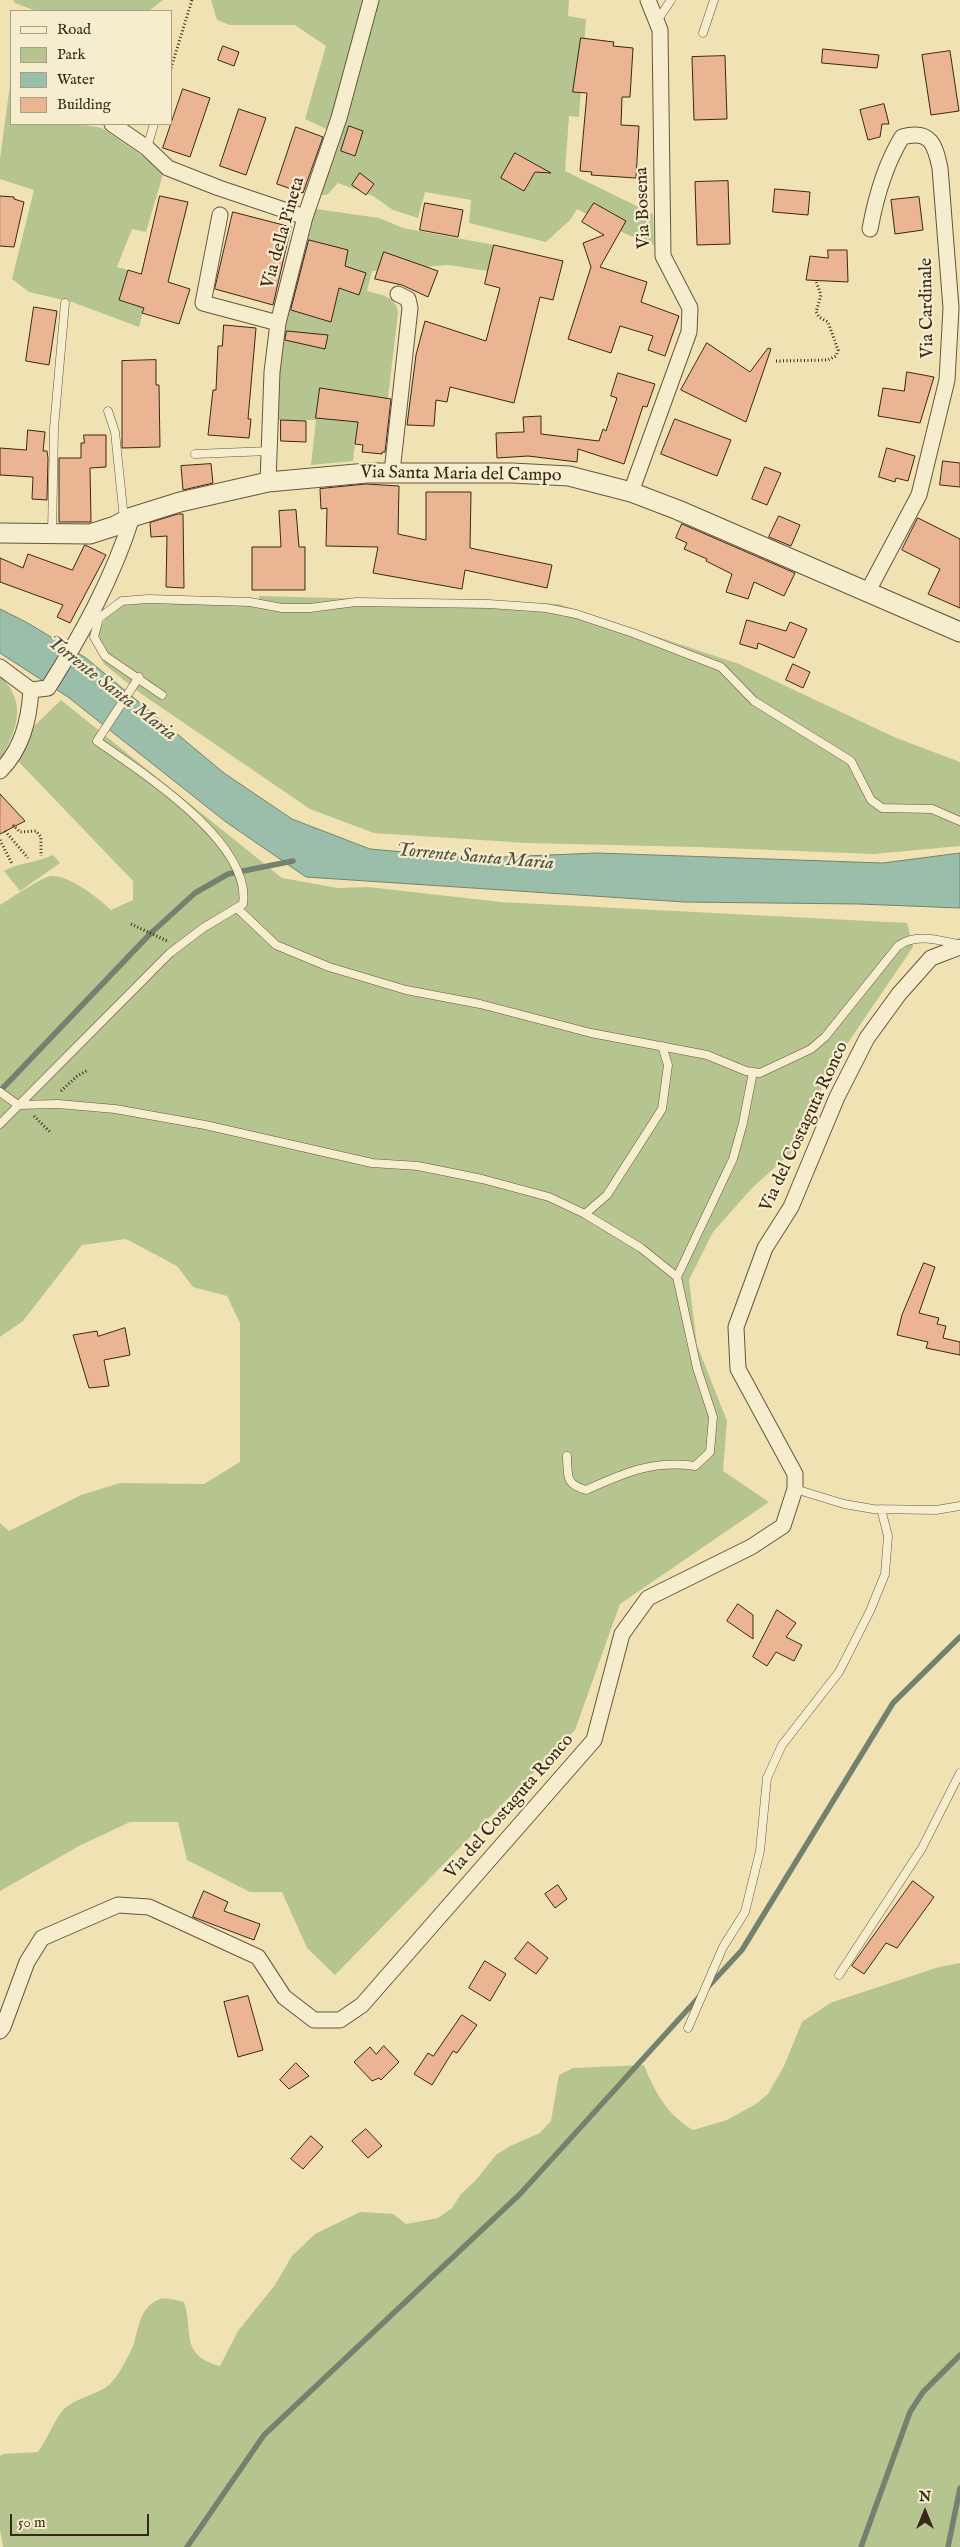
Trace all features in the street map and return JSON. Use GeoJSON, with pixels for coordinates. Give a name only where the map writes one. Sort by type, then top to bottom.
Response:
{"type":"FeatureCollection","features":[{"type":"Feature","properties":{"kind":"street","name":"Via della Pineta"},"geometry":{"type":"LineString","coordinates":[[268,482],[272,372],[278,323],[305,218],[339,118],[371,0]]}},
{"type":"Feature","properties":{"kind":"street","name":"Via Bosena"},"geometry":{"type":"LineString","coordinates":[[631,492],[689,332],[690,308],[663,256],[660,30],[648,0]]}},
{"type":"Feature","properties":{"kind":"street"},"geometry":{"type":"LineString","coordinates":[[113,125],[147,148],[168,168],[305,218]]}},
{"type":"Feature","properties":{"kind":"street","name":"Via Cardinale"},"geometry":{"type":"LineString","coordinates":[[868,591],[919,495],[947,380],[951,308],[940,168],[936,146],[928,138],[912,134],[902,137],[892,153],[876,198],[870,229]]}},
{"type":"Feature","properties":{"kind":"street"},"geometry":{"type":"LineString","coordinates":[[220,215],[203,303],[278,323]]}},
{"type":"Feature","properties":{"kind":"street"},"geometry":{"type":"LineString","coordinates":[[392,472],[410,308],[408,299],[398,294]]}},
{"type":"Feature","properties":{"kind":"street","name":"Via Santa Maria del Campo"},"geometry":{"type":"LineString","coordinates":[[0,534],[90,534],[180,502],[268,482],[392,472],[512,473],[569,476],[631,492],[868,591],[960,632]]}},
{"type":"Feature","properties":{"kind":"street"},"geometry":{"type":"LineString","coordinates":[[0,667],[31,690],[48,688],[75,646],[120,554],[128,519]]}},
{"type":"Feature","properties":{"kind":"street"},"geometry":{"type":"LineString","coordinates":[[0,771],[14,758],[30,716],[31,690]]}},
{"type":"Feature","properties":{"kind":"street","name":"Via del Costaguta Ronco"},"geometry":{"type":"LineString","coordinates":[[0,2030],[4,2027],[27,1962],[42,1938],[118,1905],[149,1907],[258,1957],[284,1997],[314,2020],[340,2020],[362,2005],[594,1740],[622,1634],[648,1598],[751,1547],[783,1526],[795,1489],[795,1474],[738,1369],[736,1327],[765,1248],[791,1207],[837,1097],[867,1038],[899,994],[931,958],[960,946]]}},
{"type":"Feature","properties":{"kind":"lane"},"geometry":{"type":"LineString","coordinates":[[656,21],[670,0]]}},
{"type":"Feature","properties":{"kind":"lane"},"geometry":{"type":"LineString","coordinates":[[703,33],[714,0]]}},
{"type":"Feature","properties":{"kind":"lane"},"geometry":{"type":"LineString","coordinates":[[147,148],[154,125]]}},
{"type":"Feature","properties":{"kind":"lane"},"geometry":{"type":"LineString","coordinates":[[52,534],[54,428],[65,303]]}},
{"type":"Feature","properties":{"kind":"lane"},"geometry":{"type":"LineString","coordinates":[[108,411],[115,432],[128,519]]}},
{"type":"Feature","properties":{"kind":"lane"},"geometry":{"type":"LineString","coordinates":[[195,454],[269,451]]}},
{"type":"Feature","properties":{"kind":"lane"},"geometry":{"type":"LineString","coordinates":[[162,695],[105,656],[94,637],[99,618],[122,601],[203,600],[250,602],[282,608],[310,608],[356,602],[408,601],[546,608],[576,614],[634,632],[721,667],[754,701],[851,761],[871,800],[882,808],[932,809],[960,821]]}},
{"type":"Feature","properties":{"kind":"lane"},"geometry":{"type":"LineString","coordinates":[[0,1124],[170,953],[203,928],[243,904],[244,892],[232,858],[199,818],[97,741],[138,677]]}},
{"type":"Feature","properties":{"kind":"lane"},"geometry":{"type":"LineString","coordinates":[[237,908],[276,945],[329,967],[406,990],[480,1004],[590,1032],[708,1055],[760,1073],[811,1049],[826,1037],[898,946],[906,940],[930,938],[960,946]]}},
{"type":"Feature","properties":{"kind":"lane"},"geometry":{"type":"LineString","coordinates":[[585,1214],[607,1195],[631,1161],[662,1109],[668,1065],[662,1046]]}},
{"type":"Feature","properties":{"kind":"lane"},"geometry":{"type":"LineString","coordinates":[[567,1456],[568,1478],[574,1486],[586,1490],[623,1472],[673,1463],[696,1466],[710,1452],[713,1417],[697,1368],[677,1277],[733,1159],[743,1123],[753,1072]]}},
{"type":"Feature","properties":{"kind":"lane"},"geometry":{"type":"LineString","coordinates":[[0,1092],[18,1105],[58,1104],[124,1111],[205,1125],[372,1163],[418,1166],[549,1197],[585,1214],[641,1248],[677,1277]]}},
{"type":"Feature","properties":{"kind":"lane"},"geometry":{"type":"LineString","coordinates":[[795,1489],[844,1504],[882,1509],[936,1510],[960,1506]]}},
{"type":"Feature","properties":{"kind":"lane"},"geometry":{"type":"LineString","coordinates":[[688,2028],[723,1947],[745,1912],[760,1851],[767,1778],[774,1761],[782,1745],[838,1672],[870,1611],[886,1574],[888,1536],[882,1509]]}},
{"type":"Feature","properties":{"kind":"lane"},"geometry":{"type":"LineString","coordinates":[[838,1975],[922,1848],[960,1773]]}},
{"type":"Feature","properties":{"kind":"path"},"geometry":{"type":"LineString","coordinates":[[172,65],[192,0]]}},
{"type":"Feature","properties":{"kind":"path"},"geometry":{"type":"LineString","coordinates":[[776,361],[828,360],[836,356],[838,350],[828,322],[816,312],[821,295],[816,281]]}},
{"type":"Feature","properties":{"kind":"path"},"geometry":{"type":"LineString","coordinates":[[13,824],[20,832],[36,831],[41,837],[41,856]]}},
{"type":"Feature","properties":{"kind":"path"},"geometry":{"type":"LineString","coordinates":[[6,831],[28,858]]}},
{"type":"Feature","properties":{"kind":"path"},"geometry":{"type":"LineString","coordinates":[[0,840],[12,864]]}},
{"type":"Feature","properties":{"kind":"path"},"geometry":{"type":"LineString","coordinates":[[131,924],[165,941]]}},
{"type":"Feature","properties":{"kind":"path"},"geometry":{"type":"LineString","coordinates":[[42,1104],[51,1100],[76,1076],[88,1070]]}},
{"type":"Feature","properties":{"kind":"path"},"geometry":{"type":"LineString","coordinates":[[27,1105],[36,1121],[51,1133]]}},
{"type":"Feature","properties":{"kind":"green space"},"geometry":{"type":"Polygon","coordinates":[[[13,0],[163,0],[150,10],[33,10],[15,3],[13,0]]]}},
{"type":"Feature","properties":{"kind":"green space"},"geometry":{"type":"Polygon","coordinates":[[[211,0],[569,0],[568,16],[586,19],[579,117],[569,116],[565,171],[653,214],[654,245],[626,234],[577,209],[570,220],[546,242],[469,223],[471,200],[425,192],[418,218],[393,210],[373,196],[338,183],[327,195],[320,195],[341,136],[305,119],[326,46],[295,25],[230,25],[217,20],[211,0]]]}},
{"type":"Feature","properties":{"kind":"green space"},"geometry":{"type":"Polygon","coordinates":[[[10,84],[10,125],[85,125],[102,128],[164,171],[146,232],[132,229],[117,267],[128,270],[119,300],[144,308],[139,327],[72,302],[29,292],[12,279],[34,190],[0,179],[0,159],[10,84]]]}},
{"type":"Feature","properties":{"kind":"green space"},"geometry":{"type":"Polygon","coordinates":[[[316,209],[379,218],[403,228],[494,245],[488,271],[448,265],[372,271],[367,291],[387,297],[395,303],[398,313],[384,431],[357,428],[353,461],[311,465],[316,420],[275,420],[281,339],[316,209]]]}},
{"type":"Feature","properties":{"kind":"green space"},"geometry":{"type":"Polygon","coordinates":[[[259,596],[559,604],[739,664],[894,737],[960,762],[960,846],[874,854],[527,843],[374,833],[310,809],[140,693],[104,664],[96,649],[97,633],[118,597],[259,599],[259,596]]]}},
{"type":"Feature","properties":{"kind":"green space"},"geometry":{"type":"Polygon","coordinates":[[[0,675],[14,696],[17,706],[17,717],[11,738],[0,760],[0,675]]]}},
{"type":"Feature","properties":{"kind":"green space"},"geometry":{"type":"Polygon","coordinates":[[[61,700],[282,878],[338,888],[368,887],[501,902],[907,923],[913,947],[828,1072],[804,1133],[790,1154],[753,1187],[713,1232],[689,1280],[697,1345],[727,1421],[723,1471],[769,1502],[620,1604],[575,1730],[335,1975],[307,1948],[282,1892],[250,1892],[187,1860],[178,1822],[130,1822],[81,1845],[0,1891],[0,1523],[9,1531],[81,1495],[120,1483],[204,1484],[240,1462],[240,1323],[227,1296],[193,1287],[177,1266],[126,1239],[82,1245],[23,1321],[0,1337],[0,905],[51,876],[58,876],[75,883],[111,910],[133,900],[133,881],[17,760],[28,732],[61,700]]]}},
{"type":"Feature","properties":{"kind":"green space"},"geometry":{"type":"Polygon","coordinates":[[[53,855],[60,863],[20,891],[4,871],[41,860],[53,855]]]}},
{"type":"Feature","properties":{"kind":"green space"},"geometry":{"type":"Polygon","coordinates":[[[960,1963],[960,2547],[3,2547],[0,2529],[0,2456],[3,2454],[38,2452],[64,2409],[74,2402],[100,2391],[113,2381],[133,2347],[143,2314],[155,2301],[167,2298],[184,2302],[193,2349],[198,2356],[220,2366],[238,2331],[275,2285],[292,2256],[315,2234],[360,2212],[393,2214],[406,2224],[438,2218],[452,2208],[461,2194],[476,2180],[496,2155],[510,2146],[540,2133],[551,2121],[559,2075],[573,2068],[644,2065],[657,2093],[669,2110],[676,2118],[693,2130],[727,2120],[756,2104],[768,2094],[784,2066],[802,2022],[830,2003],[939,1967],[960,1963]]]}},
{"type":"Feature","properties":{"kind":"water","name":"Torrente Santa Maria"},"geometry":{"type":"Polygon","coordinates":[[[0,609],[26,622],[86,658],[224,773],[292,819],[370,849],[448,856],[502,857],[597,853],[883,863],[960,853],[960,908],[859,904],[684,902],[306,877],[226,822],[68,697],[0,653],[0,609]]]}},
{"type":"Feature","properties":{"kind":"building"},"geometry":{"type":"Polygon","coordinates":[[[581,38],[614,42],[613,46],[633,48],[630,97],[622,97],[621,125],[639,126],[636,178],[591,175],[592,172],[580,171],[587,93],[573,92],[581,38]]]}},
{"type":"Feature","properties":{"kind":"building"},"geometry":{"type":"Polygon","coordinates":[[[223,46],[239,52],[234,66],[218,60],[223,46]]]}},
{"type":"Feature","properties":{"kind":"building"},"geometry":{"type":"Polygon","coordinates":[[[823,49],[879,55],[877,68],[822,63],[823,49]]]}},
{"type":"Feature","properties":{"kind":"building"},"geometry":{"type":"Polygon","coordinates":[[[950,51],[959,111],[931,115],[922,55],[950,51]]]}},
{"type":"Feature","properties":{"kind":"building"},"geometry":{"type":"Polygon","coordinates":[[[725,56],[727,119],[694,120],[692,57],[725,56]]]}},
{"type":"Feature","properties":{"kind":"building"},"geometry":{"type":"Polygon","coordinates":[[[183,89],[210,98],[190,157],[163,148],[183,89]]]}},
{"type":"Feature","properties":{"kind":"building"},"geometry":{"type":"Polygon","coordinates":[[[884,104],[889,124],[882,124],[880,137],[868,140],[860,110],[884,104]]]}},
{"type":"Feature","properties":{"kind":"building"},"geometry":{"type":"Polygon","coordinates":[[[239,109],[266,118],[246,175],[220,166],[239,109]]]}},
{"type":"Feature","properties":{"kind":"building"},"geometry":{"type":"Polygon","coordinates":[[[349,126],[363,131],[355,156],[341,151],[349,126]]]}},
{"type":"Feature","properties":{"kind":"building"},"geometry":{"type":"Polygon","coordinates":[[[296,127],[323,137],[303,193],[277,184],[296,127]]]}},
{"type":"Feature","properties":{"kind":"building"},"geometry":{"type":"Polygon","coordinates":[[[515,153],[551,173],[535,172],[524,191],[501,178],[515,153]]]}},
{"type":"Feature","properties":{"kind":"building"},"geometry":{"type":"Polygon","coordinates":[[[360,173],[374,184],[366,195],[352,185],[360,173]]]}},
{"type":"Feature","properties":{"kind":"building"},"geometry":{"type":"Polygon","coordinates":[[[728,181],[730,244],[697,245],[695,182],[728,181]]]}},
{"type":"Feature","properties":{"kind":"building"},"geometry":{"type":"Polygon","coordinates":[[[775,189],[810,192],[808,215],[773,212],[775,189]]]}},
{"type":"Feature","properties":{"kind":"building"},"geometry":{"type":"Polygon","coordinates":[[[0,196],[14,197],[14,199],[24,202],[14,247],[0,246],[0,196]]]}},
{"type":"Feature","properties":{"kind":"building"},"geometry":{"type":"Polygon","coordinates":[[[160,196],[188,202],[168,282],[190,289],[179,324],[142,313],[144,308],[119,300],[128,270],[141,274],[160,196]]]}},
{"type":"Feature","properties":{"kind":"building"},"geometry":{"type":"Polygon","coordinates":[[[919,197],[923,230],[895,234],[891,200],[919,197]]]}},
{"type":"Feature","properties":{"kind":"building"},"geometry":{"type":"Polygon","coordinates":[[[425,203],[463,210],[458,237],[420,230],[425,203]]]}},
{"type":"Feature","properties":{"kind":"building"},"geometry":{"type":"Polygon","coordinates":[[[594,203],[626,221],[600,267],[647,282],[641,302],[679,316],[665,356],[648,350],[653,336],[620,326],[611,353],[568,339],[591,267],[583,243],[604,235],[582,222],[594,203]]]}},
{"type":"Feature","properties":{"kind":"building"},"geometry":{"type":"Polygon","coordinates":[[[233,212],[291,227],[273,305],[215,289],[233,212]]]}},
{"type":"Feature","properties":{"kind":"building"},"geometry":{"type":"Polygon","coordinates":[[[309,240],[348,250],[345,266],[366,273],[359,295],[339,288],[331,322],[291,310],[309,240]]]}},
{"type":"Feature","properties":{"kind":"building"},"geometry":{"type":"Polygon","coordinates":[[[494,245],[563,261],[553,300],[540,297],[514,403],[450,387],[447,402],[436,400],[434,426],[407,425],[416,355],[425,321],[486,341],[500,288],[485,284],[494,245]]]}},
{"type":"Feature","properties":{"kind":"building"},"geometry":{"type":"Polygon","coordinates":[[[828,250],[847,250],[848,282],[806,280],[810,256],[828,258],[828,250]]]}},
{"type":"Feature","properties":{"kind":"building"},"geometry":{"type":"Polygon","coordinates":[[[384,252],[438,271],[428,297],[402,285],[375,279],[384,252]]]}},
{"type":"Feature","properties":{"kind":"building"},"geometry":{"type":"Polygon","coordinates":[[[34,307],[57,311],[49,365],[26,361],[34,307]]]}},
{"type":"Feature","properties":{"kind":"building"},"geometry":{"type":"Polygon","coordinates":[[[224,325],[256,328],[248,419],[251,419],[249,438],[208,435],[213,390],[216,390],[218,346],[222,346],[224,325]]]}},
{"type":"Feature","properties":{"kind":"building"},"geometry":{"type":"Polygon","coordinates":[[[287,331],[328,335],[325,349],[285,340],[287,331]]]}},
{"type":"Feature","properties":{"kind":"building"},"geometry":{"type":"Polygon","coordinates":[[[707,343],[750,372],[768,348],[771,349],[746,422],[681,390],[707,343]]]}},
{"type":"Feature","properties":{"kind":"building"},"geometry":{"type":"Polygon","coordinates":[[[156,360],[156,385],[159,385],[160,447],[122,448],[122,361],[156,360]]]}},
{"type":"Feature","properties":{"kind":"building"},"geometry":{"type":"Polygon","coordinates":[[[907,372],[934,377],[920,423],[878,416],[883,388],[904,391],[907,372]]]}},
{"type":"Feature","properties":{"kind":"building"},"geometry":{"type":"Polygon","coordinates":[[[618,373],[655,384],[647,407],[643,406],[624,464],[578,449],[577,462],[528,456],[497,458],[496,433],[524,432],[523,417],[541,416],[541,434],[599,441],[603,429],[606,431],[617,398],[611,396],[618,373]]]}},
{"type":"Feature","properties":{"kind":"building"},"geometry":{"type":"Polygon","coordinates":[[[320,388],[391,399],[385,452],[382,452],[382,454],[362,452],[363,445],[355,444],[358,422],[316,418],[320,388]]]}},
{"type":"Feature","properties":{"kind":"building"},"geometry":{"type":"Polygon","coordinates":[[[675,419],[731,440],[717,476],[661,454],[675,419]]]}},
{"type":"Feature","properties":{"kind":"building"},"geometry":{"type":"Polygon","coordinates":[[[281,420],[306,421],[306,442],[281,441],[281,420]]]}},
{"type":"Feature","properties":{"kind":"building"},"geometry":{"type":"Polygon","coordinates":[[[28,430],[45,432],[43,451],[47,451],[48,458],[47,500],[32,499],[33,477],[0,475],[0,448],[26,450],[28,430]]]}},
{"type":"Feature","properties":{"kind":"building"},"geometry":{"type":"Polygon","coordinates":[[[84,435],[106,435],[106,467],[90,468],[91,522],[59,522],[59,458],[81,458],[81,443],[84,443],[84,435]]]}},
{"type":"Feature","properties":{"kind":"building"},"geometry":{"type":"Polygon","coordinates":[[[887,448],[915,456],[908,481],[896,478],[895,482],[879,477],[887,448]]]}},
{"type":"Feature","properties":{"kind":"building"},"geometry":{"type":"Polygon","coordinates":[[[943,461],[960,463],[960,487],[940,485],[943,461]]]}},
{"type":"Feature","properties":{"kind":"building"},"geometry":{"type":"Polygon","coordinates":[[[211,464],[213,483],[183,490],[181,466],[211,464]]]}},
{"type":"Feature","properties":{"kind":"building"},"geometry":{"type":"Polygon","coordinates":[[[765,467],[781,473],[767,505],[752,499],[765,467]]]}},
{"type":"Feature","properties":{"kind":"building"},"geometry":{"type":"Polygon","coordinates":[[[366,484],[399,486],[398,534],[426,540],[426,492],[471,492],[470,548],[552,565],[547,588],[465,570],[462,589],[373,573],[378,547],[326,546],[327,508],[321,509],[320,489],[366,484]]]}},
{"type":"Feature","properties":{"kind":"building"},"geometry":{"type":"Polygon","coordinates":[[[296,510],[299,547],[305,547],[305,590],[252,590],[252,547],[281,547],[279,511],[296,510]]]}},
{"type":"Feature","properties":{"kind":"building"},"geometry":{"type":"Polygon","coordinates":[[[183,514],[184,588],[166,587],[167,536],[151,537],[150,523],[183,514]]]}},
{"type":"Feature","properties":{"kind":"building"},"geometry":{"type":"Polygon","coordinates":[[[779,516],[800,525],[791,546],[769,537],[779,516]]]}},
{"type":"Feature","properties":{"kind":"building"},"geometry":{"type":"Polygon","coordinates":[[[918,518],[960,539],[960,608],[928,594],[940,569],[902,550],[918,518]]]}},
{"type":"Feature","properties":{"kind":"building"},"geometry":{"type":"Polygon","coordinates":[[[682,524],[795,573],[784,596],[754,582],[748,599],[726,592],[732,574],[706,561],[707,559],[684,549],[687,543],[676,538],[682,524]]]}},
{"type":"Feature","properties":{"kind":"building"},"geometry":{"type":"Polygon","coordinates":[[[85,545],[106,555],[70,623],[57,617],[63,605],[0,582],[0,558],[23,568],[28,554],[72,570],[85,545]]]}},
{"type":"Feature","properties":{"kind":"building"},"geometry":{"type":"Polygon","coordinates":[[[747,620],[786,631],[790,622],[807,629],[794,658],[758,643],[757,649],[740,644],[747,620]]]}},
{"type":"Feature","properties":{"kind":"building"},"geometry":{"type":"Polygon","coordinates":[[[793,664],[810,672],[803,688],[786,680],[793,664]]]}},
{"type":"Feature","properties":{"kind":"building"},"geometry":{"type":"Polygon","coordinates":[[[0,794],[25,821],[0,834],[0,794]]]}},
{"type":"Feature","properties":{"kind":"building"},"geometry":{"type":"Polygon","coordinates":[[[924,1263],[935,1267],[919,1313],[939,1318],[937,1324],[946,1326],[943,1338],[960,1342],[960,1355],[926,1348],[928,1342],[897,1335],[902,1315],[924,1263]]]}},
{"type":"Feature","properties":{"kind":"building"},"geometry":{"type":"Polygon","coordinates":[[[125,1328],[130,1355],[104,1360],[109,1386],[89,1388],[73,1335],[97,1331],[98,1336],[125,1328]]]}},
{"type":"Feature","properties":{"kind":"building"},"geometry":{"type":"Polygon","coordinates":[[[738,1604],[753,1615],[753,1639],[727,1621],[738,1604]]]}},
{"type":"Feature","properties":{"kind":"building"},"geometry":{"type":"Polygon","coordinates":[[[777,1610],[796,1623],[786,1637],[802,1645],[794,1661],[776,1652],[767,1666],[753,1657],[777,1610]]]}},
{"type":"Feature","properties":{"kind":"building"},"geometry":{"type":"Polygon","coordinates":[[[913,1881],[934,1897],[897,1948],[886,1943],[864,1974],[852,1966],[913,1881]]]}},
{"type":"Feature","properties":{"kind":"building"},"geometry":{"type":"Polygon","coordinates":[[[558,1885],[567,1899],[555,1908],[545,1894],[558,1885]]]}},
{"type":"Feature","properties":{"kind":"building"},"geometry":{"type":"Polygon","coordinates":[[[204,1891],[228,1902],[224,1911],[260,1924],[254,1940],[193,1917],[204,1891]]]}},
{"type":"Feature","properties":{"kind":"building"},"geometry":{"type":"Polygon","coordinates":[[[528,1942],[548,1958],[536,1974],[515,1959],[528,1942]]]}},
{"type":"Feature","properties":{"kind":"building"},"geometry":{"type":"Polygon","coordinates":[[[485,1961],[506,1974],[490,2001],[469,1988],[485,1961]]]}},
{"type":"Feature","properties":{"kind":"building"},"geometry":{"type":"Polygon","coordinates":[[[248,1996],[263,2050],[238,2057],[224,2002],[248,1996]]]}},
{"type":"Feature","properties":{"kind":"building"},"geometry":{"type":"Polygon","coordinates":[[[462,2015],[477,2025],[457,2053],[453,2051],[432,2085],[414,2074],[428,2053],[433,2056],[462,2015]]]}},
{"type":"Feature","properties":{"kind":"building"},"geometry":{"type":"Polygon","coordinates":[[[384,2046],[399,2062],[381,2080],[379,2078],[372,2081],[354,2062],[370,2047],[376,2054],[384,2046]]]}},
{"type":"Feature","properties":{"kind":"building"},"geometry":{"type":"Polygon","coordinates":[[[296,2063],[309,2076],[289,2089],[280,2080],[296,2063]]]}},
{"type":"Feature","properties":{"kind":"building"},"geometry":{"type":"Polygon","coordinates":[[[366,2129],[382,2146],[368,2158],[352,2141],[366,2129]]]}},
{"type":"Feature","properties":{"kind":"building"},"geometry":{"type":"Polygon","coordinates":[[[311,2136],[323,2147],[303,2169],[291,2159],[311,2136]]]}},
{"type":"Feature","properties":{"kind":"waterway"},"geometry":{"type":"LineString","coordinates":[[0,1091],[150,934],[195,893],[228,874],[293,861]]}},
{"type":"Feature","properties":{"kind":"waterway"},"geometry":{"type":"LineString","coordinates":[[706,1989],[742,1950],[893,1703],[960,1637]]}},
{"type":"Feature","properties":{"kind":"waterway"},"geometry":{"type":"LineString","coordinates":[[187,2547],[264,2435],[520,2194],[700,1996]]}},
{"type":"Feature","properties":{"kind":"waterway"},"geometry":{"type":"LineString","coordinates":[[861,2547],[910,2412],[923,2392],[960,2355]]}},
{"type":"Feature","properties":{"kind":"waterway"},"geometry":{"type":"LineString","coordinates":[[948,2547],[960,2488]]}}]}
